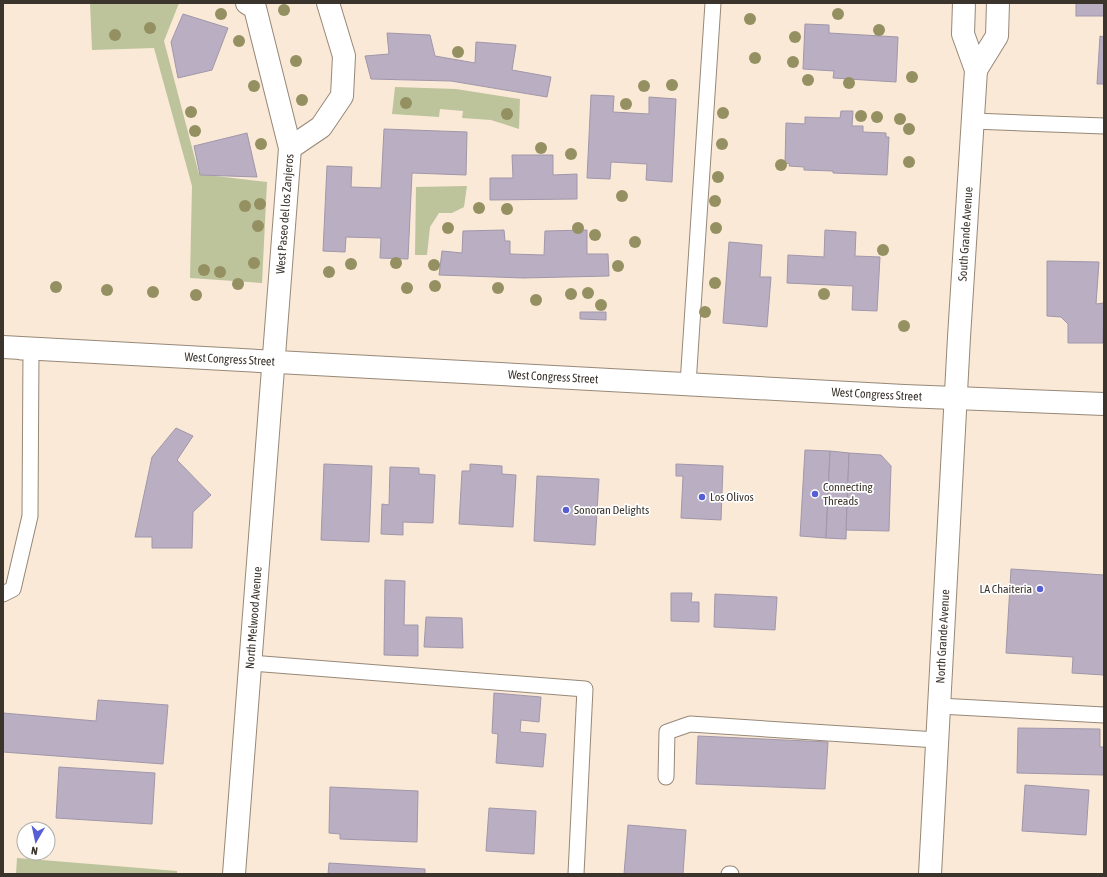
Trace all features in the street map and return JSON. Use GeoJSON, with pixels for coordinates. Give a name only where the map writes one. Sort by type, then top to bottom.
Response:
{"type":"FeatureCollection","features":[{"type":"Feature","properties":{"kind":"main road","name":"West Paseo del los Zanjeros"},"geometry":{"type":"LineString","coordinates":[[247,3],[255,8],[290,148],[274,362]]}},
{"type":"Feature","properties":{"kind":"main road"},"geometry":{"type":"LineString","coordinates":[[290,148],[321,127],[342,96],[344,56],[328,3]]}},
{"type":"Feature","properties":{"kind":"main road"},"geometry":{"type":"LineString","coordinates":[[964,3],[963,34],[976,70]]}},
{"type":"Feature","properties":{"kind":"main road"},"geometry":{"type":"LineString","coordinates":[[976,70],[997,36],[998,3]]}},
{"type":"Feature","properties":{"kind":"main road","name":"South Grande Avenue"},"geometry":{"type":"LineString","coordinates":[[956,398],[976,70]]}},
{"type":"Feature","properties":{"kind":"main road","name":"West Congress Street"},"geometry":{"type":"LineString","coordinates":[[3,347],[956,398],[1104,404]]}},
{"type":"Feature","properties":{"kind":"main road","name":"North Melwood Avenue"},"geometry":{"type":"LineString","coordinates":[[234,874],[274,362]]}},
{"type":"Feature","properties":{"kind":"main road","name":"North Grande Avenue"},"geometry":{"type":"LineString","coordinates":[[930,874],[956,398]]}},
{"type":"Feature","properties":{"kind":"lane"},"geometry":{"type":"LineString","coordinates":[[688,384],[713,3]]}},
{"type":"Feature","properties":{"kind":"lane"},"geometry":{"type":"LineString","coordinates":[[973,121],[1104,126]]}},
{"type":"Feature","properties":{"kind":"lane"},"geometry":{"type":"LineString","coordinates":[[3,357],[31,349],[30,516],[13,589],[3,594]]}},
{"type":"Feature","properties":{"kind":"lane"},"geometry":{"type":"LineString","coordinates":[[251,663],[585,689],[576,874]]}},
{"type":"Feature","properties":{"kind":"lane"},"geometry":{"type":"LineString","coordinates":[[939,706],[1104,714]]}},
{"type":"Feature","properties":{"kind":"lane"},"geometry":{"type":"LineString","coordinates":[[666,777],[667,732],[690,724],[937,740]]}},
{"type":"Feature","properties":{"kind":"green space"},"geometry":{"type":"Polygon","coordinates":[[[90,3],[179,3],[164,41],[199,174],[267,182],[262,283],[190,278],[192,186],[154,48],[92,50],[90,3]]]}},
{"type":"Feature","properties":{"kind":"green space"},"geometry":{"type":"Polygon","coordinates":[[[395,87],[456,89],[520,99],[519,129],[491,120],[462,118],[463,111],[440,109],[439,117],[392,114],[395,87]]]}},
{"type":"Feature","properties":{"kind":"green space"},"geometry":{"type":"Polygon","coordinates":[[[467,186],[464,207],[452,213],[439,213],[430,227],[427,255],[415,255],[416,187],[467,186]]]}},
{"type":"Feature","properties":{"kind":"green space"},"geometry":{"type":"Polygon","coordinates":[[[17,861],[54,861],[177,871],[177,874],[16,874],[17,861]]]}},
{"type":"Feature","properties":{"kind":"building"},"geometry":{"type":"Polygon","coordinates":[[[1076,3],[1104,3],[1104,16],[1076,16],[1076,3]]]}},
{"type":"Feature","properties":{"kind":"building"},"geometry":{"type":"Polygon","coordinates":[[[183,14],[228,28],[212,70],[178,78],[171,42],[183,14]]]}},
{"type":"Feature","properties":{"kind":"building"},"geometry":{"type":"Polygon","coordinates":[[[805,24],[829,25],[829,33],[898,37],[896,82],[833,78],[834,71],[803,69],[805,24]]]}},
{"type":"Feature","properties":{"kind":"building"},"geometry":{"type":"Polygon","coordinates":[[[387,33],[430,35],[435,56],[475,63],[476,42],[516,45],[512,70],[551,77],[547,97],[451,81],[371,79],[365,56],[389,54],[387,33]]]}},
{"type":"Feature","properties":{"kind":"building"},"geometry":{"type":"Polygon","coordinates":[[[1100,36],[1104,37],[1104,84],[1097,84],[1100,36]]]}},
{"type":"Feature","properties":{"kind":"building"},"geometry":{"type":"Polygon","coordinates":[[[591,95],[614,96],[613,112],[649,114],[649,97],[676,99],[672,182],[646,180],[647,164],[611,162],[610,179],[587,178],[591,95]]]}},
{"type":"Feature","properties":{"kind":"building"},"geometry":{"type":"Polygon","coordinates":[[[841,111],[853,111],[852,126],[863,126],[863,132],[886,133],[886,137],[889,137],[887,175],[833,173],[833,171],[804,170],[804,167],[789,166],[790,164],[785,163],[786,123],[805,124],[805,117],[840,118],[841,111]]]}},
{"type":"Feature","properties":{"kind":"building"},"geometry":{"type":"Polygon","coordinates":[[[384,129],[467,132],[466,175],[412,173],[408,259],[380,258],[381,238],[346,237],[345,252],[323,251],[327,166],[352,167],[351,187],[381,188],[384,129]]]}},
{"type":"Feature","properties":{"kind":"building"},"geometry":{"type":"Polygon","coordinates":[[[247,133],[257,177],[200,175],[194,146],[247,133]]]}},
{"type":"Feature","properties":{"kind":"building"},"geometry":{"type":"Polygon","coordinates":[[[512,155],[553,155],[553,175],[577,174],[577,199],[490,200],[490,178],[513,178],[512,155]]]}},
{"type":"Feature","properties":{"kind":"building"},"geometry":{"type":"Polygon","coordinates":[[[504,230],[505,241],[510,241],[510,254],[544,255],[545,231],[587,230],[587,254],[608,254],[609,276],[523,278],[439,275],[442,251],[462,253],[463,231],[504,230]]]}},
{"type":"Feature","properties":{"kind":"building"},"geometry":{"type":"Polygon","coordinates":[[[825,230],[856,232],[855,256],[880,257],[877,311],[852,310],[853,286],[787,283],[788,255],[824,257],[825,230]]]}},
{"type":"Feature","properties":{"kind":"building"},"geometry":{"type":"Polygon","coordinates":[[[729,242],[762,245],[760,277],[771,277],[767,327],[723,323],[729,242]]]}},
{"type":"Feature","properties":{"kind":"building"},"geometry":{"type":"Polygon","coordinates":[[[1047,261],[1099,262],[1096,304],[1104,303],[1103,343],[1068,343],[1068,324],[1061,317],[1047,316],[1047,261]]]}},
{"type":"Feature","properties":{"kind":"building"},"geometry":{"type":"Polygon","coordinates":[[[580,312],[606,312],[606,320],[580,319],[580,312]]]}},
{"type":"Feature","properties":{"kind":"building"},"geometry":{"type":"Polygon","coordinates":[[[176,428],[193,436],[177,460],[211,495],[193,512],[192,548],[152,548],[152,537],[135,537],[152,457],[176,428]]]}},
{"type":"Feature","properties":{"kind":"building","name":"Connecting Threads"},"geometry":{"type":"Polygon","coordinates":[[[805,450],[830,451],[826,538],[800,536],[805,450]]]}},
{"type":"Feature","properties":{"kind":"building"},"geometry":{"type":"Polygon","coordinates":[[[830,451],[849,453],[846,539],[826,538],[830,451]]]}},
{"type":"Feature","properties":{"kind":"building"},"geometry":{"type":"Polygon","coordinates":[[[849,453],[881,455],[891,466],[889,531],[846,530],[849,453]]]}},
{"type":"Feature","properties":{"kind":"building"},"geometry":{"type":"Polygon","coordinates":[[[324,464],[372,466],[369,542],[321,540],[324,464]]]}},
{"type":"Feature","properties":{"kind":"building"},"geometry":{"type":"Polygon","coordinates":[[[470,464],[502,466],[502,474],[516,475],[513,527],[459,524],[462,471],[470,471],[470,464]]]}},
{"type":"Feature","properties":{"kind":"building","name":"Los Olivos"},"geometry":{"type":"Polygon","coordinates":[[[676,464],[723,466],[721,520],[681,518],[683,476],[676,476],[676,464]]]}},
{"type":"Feature","properties":{"kind":"building"},"geometry":{"type":"Polygon","coordinates":[[[390,467],[419,468],[419,474],[435,475],[433,523],[403,522],[403,535],[381,534],[382,504],[389,505],[390,467]]]}},
{"type":"Feature","properties":{"kind":"building","name":"Sonoran Delights"},"geometry":{"type":"Polygon","coordinates":[[[537,476],[599,479],[595,545],[534,541],[537,476]]]}},
{"type":"Feature","properties":{"kind":"building"},"geometry":{"type":"Polygon","coordinates":[[[1011,569],[1104,575],[1104,675],[1072,673],[1073,657],[1006,653],[1011,569]]]}},
{"type":"Feature","properties":{"kind":"building"},"geometry":{"type":"Polygon","coordinates":[[[385,580],[405,581],[404,625],[418,625],[418,656],[384,655],[385,580]]]}},
{"type":"Feature","properties":{"kind":"building"},"geometry":{"type":"Polygon","coordinates":[[[671,593],[692,593],[691,602],[699,602],[699,622],[671,621],[671,593]]]}},
{"type":"Feature","properties":{"kind":"building"},"geometry":{"type":"Polygon","coordinates":[[[715,594],[777,597],[775,630],[714,627],[715,594]]]}},
{"type":"Feature","properties":{"kind":"building"},"geometry":{"type":"Polygon","coordinates":[[[426,617],[462,618],[463,648],[424,647],[426,617]]]}},
{"type":"Feature","properties":{"kind":"building"},"geometry":{"type":"Polygon","coordinates":[[[494,693],[541,697],[539,722],[521,720],[520,732],[546,734],[543,767],[496,763],[498,734],[492,733],[494,693]]]}},
{"type":"Feature","properties":{"kind":"building"},"geometry":{"type":"Polygon","coordinates":[[[98,700],[168,705],[163,764],[3,752],[3,713],[96,721],[98,700]]]}},
{"type":"Feature","properties":{"kind":"building"},"geometry":{"type":"Polygon","coordinates":[[[1018,728],[1100,729],[1100,747],[1104,747],[1104,775],[1017,773],[1018,728]]]}},
{"type":"Feature","properties":{"kind":"building"},"geometry":{"type":"Polygon","coordinates":[[[698,736],[828,742],[825,789],[696,784],[698,736]]]}},
{"type":"Feature","properties":{"kind":"building"},"geometry":{"type":"Polygon","coordinates":[[[59,767],[155,773],[152,824],[56,818],[59,767]]]}},
{"type":"Feature","properties":{"kind":"building"},"geometry":{"type":"Polygon","coordinates":[[[1025,785],[1089,790],[1086,835],[1022,831],[1025,785]]]}},
{"type":"Feature","properties":{"kind":"building"},"geometry":{"type":"Polygon","coordinates":[[[330,787],[418,791],[417,842],[340,839],[340,834],[329,833],[330,787]]]}},
{"type":"Feature","properties":{"kind":"building"},"geometry":{"type":"Polygon","coordinates":[[[489,808],[536,811],[534,854],[486,851],[489,808]]]}},
{"type":"Feature","properties":{"kind":"building"},"geometry":{"type":"Polygon","coordinates":[[[628,825],[686,830],[683,874],[624,874],[628,825]]]}},
{"type":"Feature","properties":{"kind":"building"},"geometry":{"type":"Polygon","coordinates":[[[329,863],[425,869],[425,874],[328,874],[329,863]]]}},
{"type":"Feature","properties":{"kind":"place","name":"Connecting Threads"},"geometry":{"type":"Point","coordinates":[815,494]}},
{"type":"Feature","properties":{"kind":"place","name":"Los Olivos"},"geometry":{"type":"Point","coordinates":[702,497]}},
{"type":"Feature","properties":{"kind":"place","name":"Sonoran Delights"},"geometry":{"type":"Point","coordinates":[566,510]}},
{"type":"Feature","properties":{"kind":"place","name":"LA Chaiteria"},"geometry":{"type":"Point","coordinates":[1040,589]}}]}
